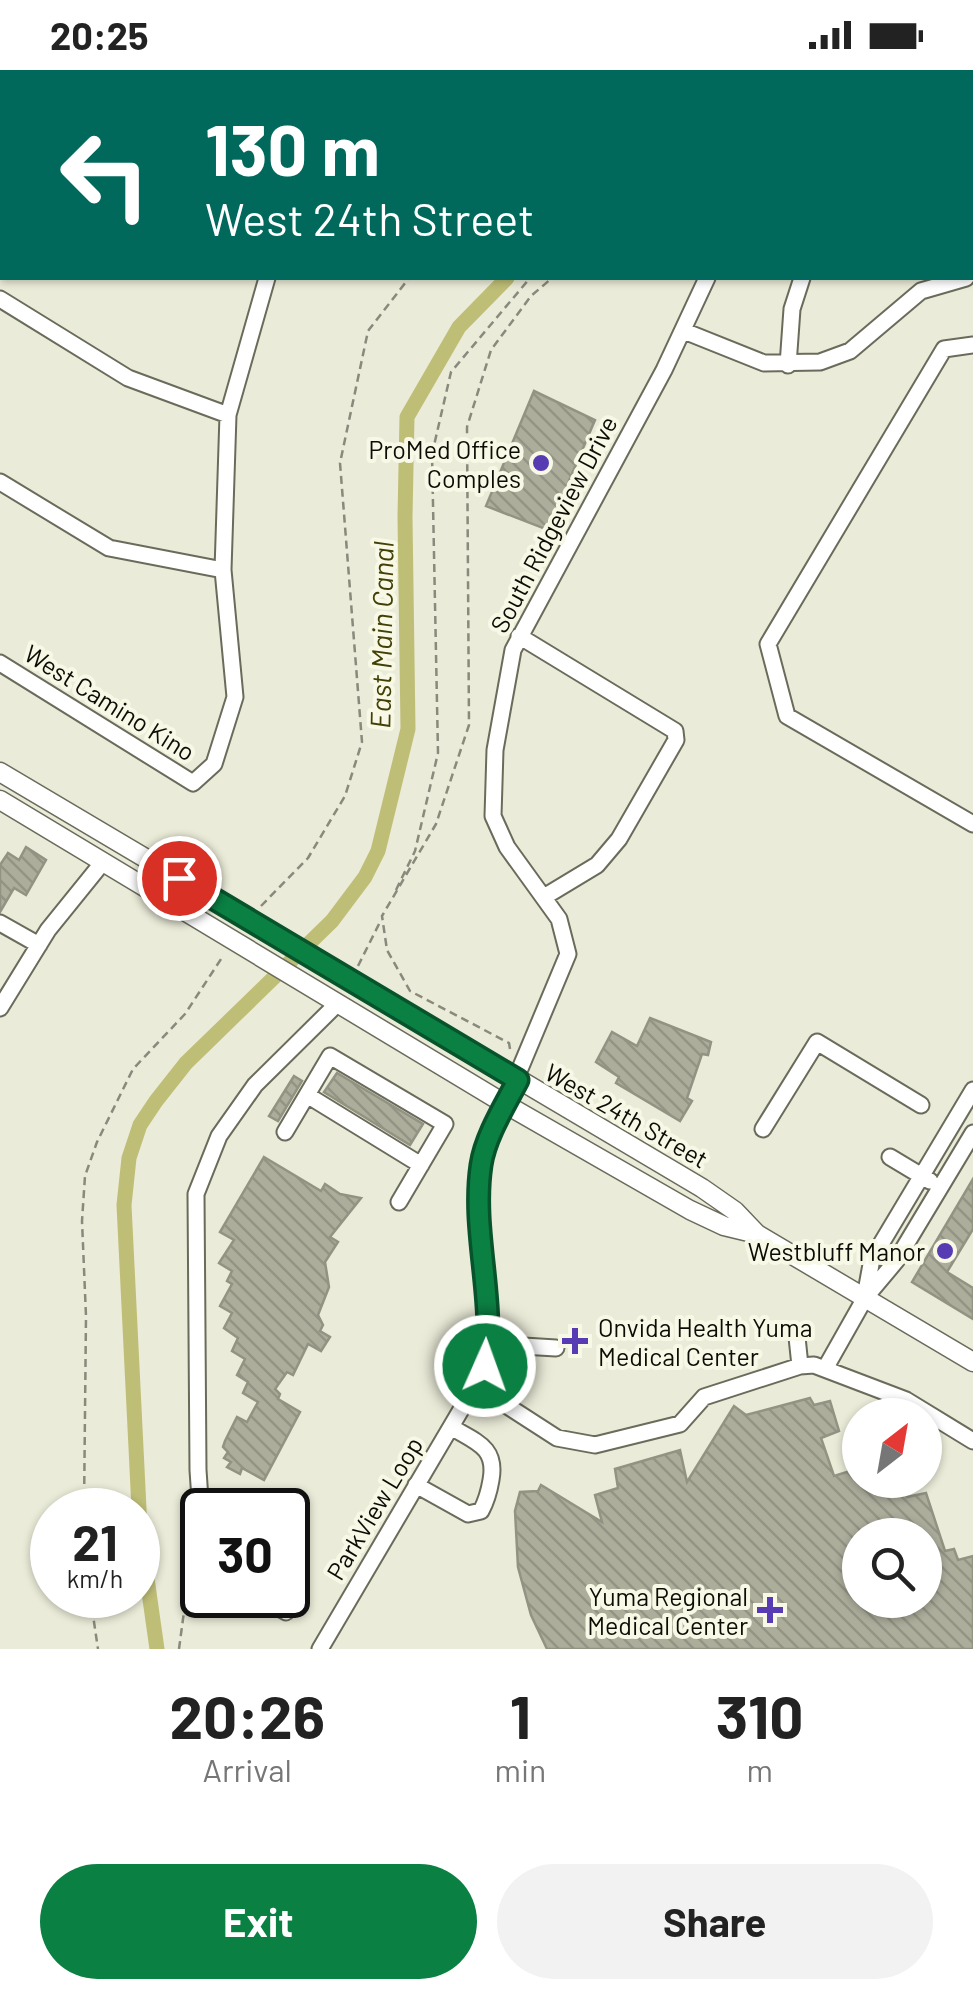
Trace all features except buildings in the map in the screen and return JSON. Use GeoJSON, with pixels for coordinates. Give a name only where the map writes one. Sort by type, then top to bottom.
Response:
{"type":"FeatureCollection","features":[{"type":"Feature","properties":{"kind":"main road","name":"West 24th Street"},"geometry":{"type":"LineString","coordinates":[[0,772],[702,1188],[735,1211],[757,1234],[973,1362]]}},
{"type":"Feature","properties":{"kind":"main road","name":"West 24th Street"},"geometry":{"type":"LineString","coordinates":[[0,800],[505,1104],[699,1215],[757,1234]]}},
{"type":"Feature","properties":{"kind":"main road"},"geometry":{"type":"LineString","coordinates":[[103,862],[114,855],[124,857],[186,893],[211,897]]}},
{"type":"Feature","properties":{"kind":"street"},"geometry":{"type":"LineString","coordinates":[[0,482],[109,548],[223,570],[228,416],[266,280]]}},
{"type":"Feature","properties":{"kind":"street","name":"South Ridgeview Drive"},"geometry":{"type":"LineString","coordinates":[[505,1104],[568,954],[559,919],[507,847],[493,816],[495,750],[513,650],[684,332],[706,280]]}},
{"type":"Feature","properties":{"kind":"street"},"geometry":{"type":"LineString","coordinates":[[788,365],[792,309],[801,280]]}},
{"type":"Feature","properties":{"kind":"street"},"geometry":{"type":"LineString","coordinates":[[684,332],[764,364],[820,362],[850,350],[918,284],[944,280]]}},
{"type":"Feature","properties":{"kind":"street"},"geometry":{"type":"LineString","coordinates":[[0,299],[128,378],[228,416]]}},
{"type":"Feature","properties":{"kind":"street"},"geometry":{"type":"LineString","coordinates":[[973,345],[944,349],[768,644],[787,716],[973,824]]}},
{"type":"Feature","properties":{"kind":"street","name":"West Camino Kino"},"geometry":{"type":"LineString","coordinates":[[0,663],[193,782],[214,764],[235,697],[223,570]]}},
{"type":"Feature","properties":{"kind":"street"},"geometry":{"type":"LineString","coordinates":[[519,636],[675,730],[676,740],[618,839],[597,865],[544,897]]}},
{"type":"Feature","properties":{"kind":"street"},"geometry":{"type":"LineString","coordinates":[[0,1008],[39,945],[103,862]]}},
{"type":"Feature","properties":{"kind":"street"},"geometry":{"type":"LineString","coordinates":[[0,922],[39,945]]}},
{"type":"Feature","properties":{"kind":"street"},"geometry":{"type":"LineString","coordinates":[[198,1488],[196,1194],[219,1136],[255,1085],[338,1003]]}},
{"type":"Feature","properties":{"kind":"street"},"geometry":{"type":"LineString","coordinates":[[763,1130],[817,1042],[921,1105]]}},
{"type":"Feature","properties":{"kind":"street"},"geometry":{"type":"LineString","coordinates":[[285,1132],[330,1056],[445,1124],[399,1202]]}},
{"type":"Feature","properties":{"kind":"street"},"geometry":{"type":"LineString","coordinates":[[865,1298],[872,1259],[973,1090]]}},
{"type":"Feature","properties":{"kind":"street"},"geometry":{"type":"LineString","coordinates":[[307,1095],[421,1165]]}},
{"type":"Feature","properties":{"kind":"street","name":"ParkView Loop"},"geometry":{"type":"LineString","coordinates":[[320,1649],[462,1408],[481,1389],[489,1344],[478,1228],[481,1162],[505,1104]]}},
{"type":"Feature","properties":{"kind":"street"},"geometry":{"type":"LineString","coordinates":[[826,1367],[865,1298],[896,1261],[973,1133]]}},
{"type":"Feature","properties":{"kind":"street"},"geometry":{"type":"LineString","coordinates":[[890,1157],[941,1187]]}},
{"type":"Feature","properties":{"kind":"street"},"geometry":{"type":"LineString","coordinates":[[796,1337],[800,1366]]}},
{"type":"Feature","properties":{"kind":"street"},"geometry":{"type":"LineString","coordinates":[[489,1344],[556,1348]]}},
{"type":"Feature","properties":{"kind":"street"},"geometry":{"type":"LineString","coordinates":[[481,1389],[557,1438],[594,1446],[680,1424],[704,1397],[800,1366],[826,1367],[906,1400],[973,1441]]}},
{"type":"Feature","properties":{"kind":"street"},"geometry":{"type":"LineString","coordinates":[[416,1485],[468,1514],[480,1511],[488,1500],[494,1464],[486,1449],[451,1427]]}},
{"type":"Feature","properties":{"kind":"path"},"geometry":{"type":"LineString","coordinates":[[249,918],[308,858],[346,796],[362,742],[340,462],[368,331],[407,280]]}},
{"type":"Feature","properties":{"kind":"path"},"geometry":{"type":"LineString","coordinates":[[352,980],[415,851],[438,753],[432,454],[451,372],[528,280]]}},
{"type":"Feature","properties":{"kind":"path"},"geometry":{"type":"LineString","coordinates":[[518,1080],[509,1043],[410,991],[386,950],[382,916],[436,824],[469,725],[468,427],[491,350],[531,296],[550,280]]}},
{"type":"Feature","properties":{"kind":"path"},"geometry":{"type":"LineString","coordinates":[[84,1488],[85,1176],[133,1068],[185,1014],[233,940]]}},
{"type":"Feature","properties":{"kind":"path"},"geometry":{"type":"LineString","coordinates":[[93,1618],[98,1649]]}},
{"type":"Feature","properties":{"kind":"path"},"geometry":{"type":"LineString","coordinates":[[178,1649],[183,1618]]}},
{"type":"Feature","properties":{"kind":"waterway","name":"East Main Canal"},"geometry":{"type":"LineString","coordinates":[[157,1649],[140,1529],[124,1205],[129,1158],[140,1125],[186,1063],[332,921],[365,877],[378,851],[408,729],[407,417],[459,327],[505,280]]}},
{"type":"Feature","properties":{"kind":"place","name":"ProMed Office Comples"},"geometry":{"type":"Point","coordinates":[541,463]}},
{"type":"Feature","properties":{"kind":"place","name":"Westbluff Manor"},"geometry":{"type":"Point","coordinates":[945,1251]}},
{"type":"Feature","properties":{"kind":"place","name":"Onvida Health Yuma Medical Center"},"geometry":{"type":"Point","coordinates":[575,1341]}},
{"type":"Feature","properties":{"kind":"place","name":"Yuma Regional Medical Center"},"geometry":{"type":"Point","coordinates":[770,1610]}},
{"type":"Feature","properties":{"kind":"route"},"geometry":{"type":"LineString","coordinates":[[179,878],[518,1080],[481,1162],[478,1228],[489,1344],[485,1366]]}}]}
